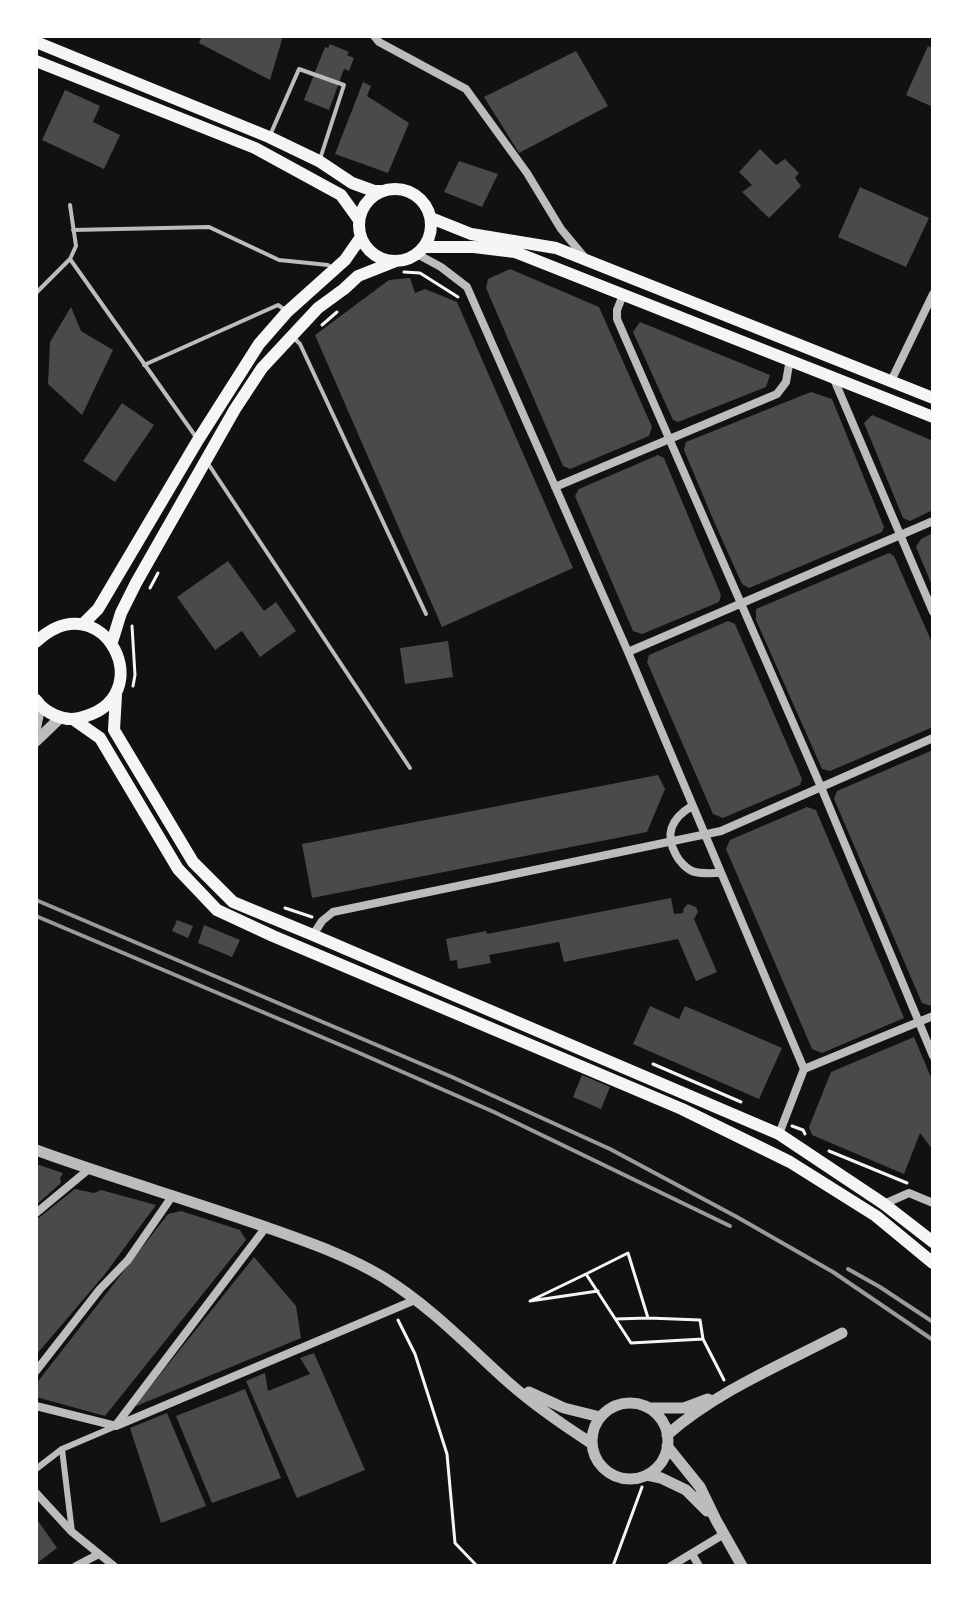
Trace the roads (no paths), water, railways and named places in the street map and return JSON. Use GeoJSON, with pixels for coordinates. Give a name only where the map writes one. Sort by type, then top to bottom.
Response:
{"type":"FeatureCollection","features":[{"type":"Feature","properties":{"kind":"main road"},"geometry":{"type":"LineString","coordinates":[[36,42],[269,137],[319,161],[352,183],[374,191],[398,189],[413,193],[425,203],[431,218],[431,233],[421,250],[397,267],[358,276],[318,308],[262,368],[205,460],[136,583],[121,613],[112,642]]}},
{"type":"Feature","properties":{"kind":"main road"},"geometry":{"type":"LineString","coordinates":[[36,61],[255,148],[341,195],[359,220],[366,247],[397,267]]}},
{"type":"Feature","properties":{"kind":"main road"},"geometry":{"type":"LineString","coordinates":[[359,220],[367,203],[382,191]]}},
{"type":"Feature","properties":{"kind":"main road"},"geometry":{"type":"LineString","coordinates":[[431,218],[471,234],[556,248],[587,259],[933,398]]}},
{"type":"Feature","properties":{"kind":"main road"},"geometry":{"type":"LineString","coordinates":[[83,624],[98,609],[259,344],[287,312],[345,260],[361,237]]}},
{"type":"Feature","properties":{"kind":"main road"},"geometry":{"type":"LineString","coordinates":[[421,250],[474,247],[515,252],[933,417]]}},
{"type":"Feature","properties":{"kind":"main road"},"geometry":{"type":"LineString","coordinates":[[885,397],[891,381]]}},
{"type":"Feature","properties":{"kind":"main road"},"geometry":{"type":"LineString","coordinates":[[36,642],[47,632],[69,624],[93,627],[112,642],[120,656],[122,674],[116,695],[114,730],[193,862],[233,902],[781,1129],[933,1242]]}},
{"type":"Feature","properties":{"kind":"main road"},"geometry":{"type":"LineString","coordinates":[[67,718],[95,714],[116,695]]}},
{"type":"Feature","properties":{"kind":"main road"},"geometry":{"type":"LineString","coordinates":[[38,703],[100,738],[178,869],[217,910],[682,1109],[776,1155],[876,1216],[933,1263]]}},
{"type":"Feature","properties":{"kind":"street"},"geometry":{"type":"LineString","coordinates":[[374,36],[379,42],[466,89],[527,173],[561,229],[587,259]]}},
{"type":"Feature","properties":{"kind":"street"},"geometry":{"type":"LineString","coordinates":[[421,250],[467,287],[628,652],[804,1069],[781,1129]]}},
{"type":"Feature","properties":{"kind":"street"},"geometry":{"type":"LineString","coordinates":[[891,381],[933,294]]}},
{"type":"Feature","properties":{"kind":"street"},"geometry":{"type":"LineString","coordinates":[[623,295],[617,319],[821,787],[933,1056]]}},
{"type":"Feature","properties":{"kind":"street"},"geometry":{"type":"LineString","coordinates":[[555,487],[777,394],[786,382],[790,359]]}},
{"type":"Feature","properties":{"kind":"street"},"geometry":{"type":"LineString","coordinates":[[832,376],[933,612]]}},
{"type":"Feature","properties":{"kind":"street"},"geometry":{"type":"LineString","coordinates":[[628,652],[933,521]]}},
{"type":"Feature","properties":{"kind":"street"},"geometry":{"type":"LineString","coordinates":[[36,726],[38,703]]}},
{"type":"Feature","properties":{"kind":"street"},"geometry":{"type":"LineString","coordinates":[[36,741],[67,718]]}},
{"type":"Feature","properties":{"kind":"street"},"geometry":{"type":"LineString","coordinates":[[313,935],[333,912],[721,831],[933,738]]}},
{"type":"Feature","properties":{"kind":"street"},"geometry":{"type":"LineString","coordinates":[[692,806],[679,814],[671,829],[670,843],[678,860],[692,872],[721,873]]}},
{"type":"Feature","properties":{"kind":"street"},"geometry":{"type":"LineString","coordinates":[[804,1069],[933,1016]]}},
{"type":"Feature","properties":{"kind":"street"},"geometry":{"type":"LineString","coordinates":[[36,1150],[320,1246],[383,1277],[445,1323],[510,1384],[591,1443]]}},
{"type":"Feature","properties":{"kind":"street"},"geometry":{"type":"LineString","coordinates":[[36,1213],[89,1169]]}},
{"type":"Feature","properties":{"kind":"street"},"geometry":{"type":"LineString","coordinates":[[884,1204],[909,1193],[933,1203]]}},
{"type":"Feature","properties":{"kind":"street"},"geometry":{"type":"LineString","coordinates":[[36,1371],[100,1289],[128,1260],[173,1195]]}},
{"type":"Feature","properties":{"kind":"street"},"geometry":{"type":"LineString","coordinates":[[116,1426],[266,1227]]}},
{"type":"Feature","properties":{"kind":"street"},"geometry":{"type":"LineString","coordinates":[[36,1469],[62,1449],[415,1300]]}},
{"type":"Feature","properties":{"kind":"street"},"geometry":{"type":"LineString","coordinates":[[647,1475],[659,1465],[667,1441],[688,1417],[734,1389],[842,1333]]}},
{"type":"Feature","properties":{"kind":"street"},"geometry":{"type":"LineString","coordinates":[[510,1384],[564,1408],[600,1417]]}},
{"type":"Feature","properties":{"kind":"street"},"geometry":{"type":"LineString","coordinates":[[716,1520],[686,1490],[661,1478],[647,1475],[629,1479],[611,1474],[597,1461],[591,1443],[593,1429],[600,1417],[618,1405],[628,1403],[649,1408],[684,1408],[734,1389]]}},
{"type":"Feature","properties":{"kind":"street"},"geometry":{"type":"LineString","coordinates":[[36,1406],[116,1426]]}},
{"type":"Feature","properties":{"kind":"street"},"geometry":{"type":"LineString","coordinates":[[649,1408],[661,1420],[667,1441],[700,1487],[742,1566]]}},
{"type":"Feature","properties":{"kind":"street"},"geometry":{"type":"LineString","coordinates":[[62,1449],[72,1532]]}},
{"type":"Feature","properties":{"kind":"street"},"geometry":{"type":"LineString","coordinates":[[36,1493],[72,1532],[114,1566]]}},
{"type":"Feature","properties":{"kind":"street"},"geometry":{"type":"LineString","coordinates":[[671,1566],[724,1534]]}},
{"type":"Feature","properties":{"kind":"street"},"geometry":{"type":"LineString","coordinates":[[76,1566],[99,1554]]}},
{"type":"Feature","properties":{"kind":"street"},"geometry":{"type":"LineString","coordinates":[[692,1554],[699,1566]]}},
{"type":"Feature","properties":{"kind":"lane"},"geometry":{"type":"LineString","coordinates":[[269,137],[299,69],[344,85],[319,161]]}},
{"type":"Feature","properties":{"kind":"lane"},"geometry":{"type":"LineString","coordinates":[[36,293],[70,259],[76,246],[70,205]]}},
{"type":"Feature","properties":{"kind":"lane"},"geometry":{"type":"LineString","coordinates":[[73,230],[209,227],[279,260],[328,265],[335,270]]}},
{"type":"Feature","properties":{"kind":"lane"},"geometry":{"type":"LineString","coordinates":[[70,259],[198,440]]}},
{"type":"Feature","properties":{"kind":"lane"},"geometry":{"type":"LineString","coordinates":[[144,365],[278,305],[287,312]]}},
{"type":"Feature","properties":{"kind":"lane"},"geometry":{"type":"LineString","coordinates":[[292,336],[300,344],[426,614]]}},
{"type":"Feature","properties":{"kind":"lane"},"geometry":{"type":"LineString","coordinates":[[205,460],[410,768]]}},
{"type":"Feature","properties":{"kind":"railway"},"geometry":{"type":"LineString","coordinates":[[36,900],[452,1077],[610,1149],[833,1272],[933,1340]]}},
{"type":"Feature","properties":{"kind":"railway"},"geometry":{"type":"LineString","coordinates":[[36,916],[494,1112],[730,1226]]}},
{"type":"Feature","properties":{"kind":"railway"},"geometry":{"type":"LineString","coordinates":[[848,1269],[933,1322]]}}]}
